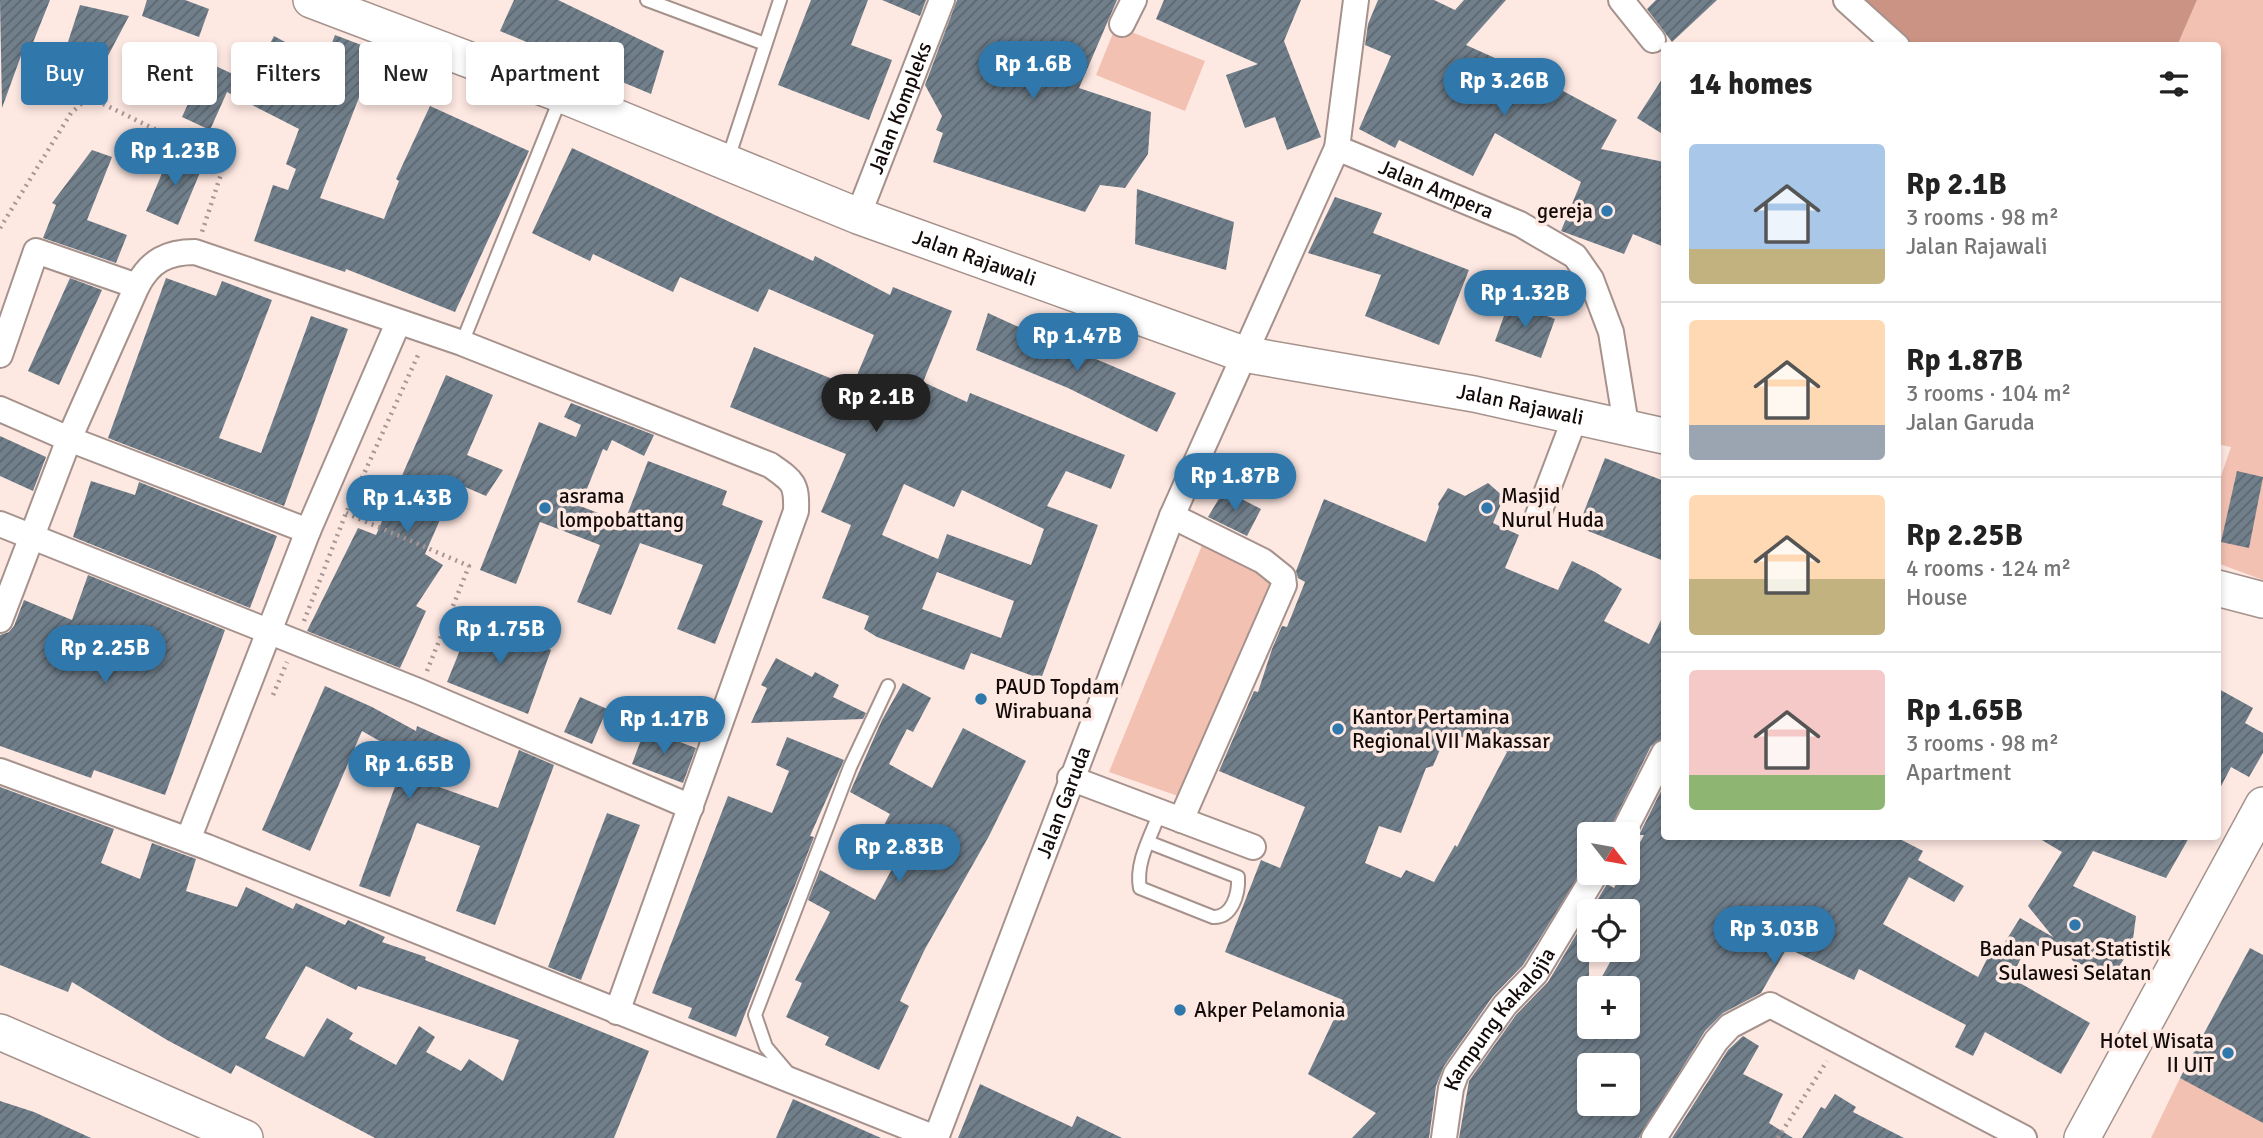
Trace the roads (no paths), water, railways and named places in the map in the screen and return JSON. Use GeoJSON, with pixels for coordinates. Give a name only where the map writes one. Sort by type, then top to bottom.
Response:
{"type":"FeatureCollection","features":[{"type":"Feature","properties":{"kind":"main road","name":"Jalan Rajawali"},"geometry":{"type":"LineString","coordinates":[[320,2],[466,58]]}},
{"type":"Feature","properties":{"kind":"main road","name":"Jalan Rajawali"},"geometry":{"type":"LineString","coordinates":[[586,105],[858,216],[1243,354],[1576,415],[1661,435]]}},
{"type":"Feature","properties":{"kind":"main road"},"geometry":{"type":"LineString","coordinates":[[2221,589],[2263,600]]}},
{"type":"Feature","properties":{"kind":"main road"},"geometry":{"type":"LineString","coordinates":[[2082,1138],[2263,805]]}},
{"type":"Feature","properties":{"kind":"main road"},"geometry":{"type":"LineString","coordinates":[[0,1032],[245,1138]]}},
{"type":"Feature","properties":{"kind":"street","name":"Jalan Kompleks"},"geometry":{"type":"LineString","coordinates":[[858,216],[942,0]]}},
{"type":"Feature","properties":{"kind":"street"},"geometry":{"type":"LineString","coordinates":[[1122,24],[1134,0]]}},
{"type":"Feature","properties":{"kind":"street"},"geometry":{"type":"LineString","coordinates":[[1621,0],[1653,40]]}},
{"type":"Feature","properties":{"kind":"street"},"geometry":{"type":"LineString","coordinates":[[1846,0],[1893,42]]}},
{"type":"Feature","properties":{"kind":"street"},"geometry":{"type":"LineString","coordinates":[[1243,354],[1337,148],[1353,1]]}},
{"type":"Feature","properties":{"kind":"street","name":"Jalan Ampera"},"geometry":{"type":"LineString","coordinates":[[1337,148],[1520,224],[1575,256],[1591,279],[1612,332],[1626,425]]}},
{"type":"Feature","properties":{"kind":"street"},"geometry":{"type":"LineString","coordinates":[[0,355],[36,251],[137,286]]}},
{"type":"Feature","properties":{"kind":"street"},"geometry":{"type":"LineString","coordinates":[[0,620],[69,439],[137,286],[146,270],[162,257],[178,252],[195,251],[429,332],[770,465],[793,481],[797,494],[796,512],[617,1012]]}},
{"type":"Feature","properties":{"kind":"street"},"geometry":{"type":"LineString","coordinates":[[188,840],[308,531],[398,323]]}},
{"type":"Feature","properties":{"kind":"street","name":"Jalan Garuda"},"geometry":{"type":"LineString","coordinates":[[935,1138],[1172,516],[1243,354]]}},
{"type":"Feature","properties":{"kind":"street"},"geometry":{"type":"LineString","coordinates":[[0,409],[69,439],[308,531]]}},
{"type":"Feature","properties":{"kind":"street"},"geometry":{"type":"LineString","coordinates":[[1538,515],[1576,415]]}},
{"type":"Feature","properties":{"kind":"street"},"geometry":{"type":"LineString","coordinates":[[1170,816],[1284,585],[1283,577],[1263,561],[1172,516]]}},
{"type":"Feature","properties":{"kind":"street"},"geometry":{"type":"LineString","coordinates":[[0,524],[418,691],[691,807]]}},
{"type":"Feature","properties":{"kind":"street"},"geometry":{"type":"LineString","coordinates":[[1629,822],[1661,759]]}},
{"type":"Feature","properties":{"kind":"street"},"geometry":{"type":"LineString","coordinates":[[0,771],[188,840],[935,1138]]}},
{"type":"Feature","properties":{"kind":"street"},"geometry":{"type":"LineString","coordinates":[[1070,778],[1253,847]]}},
{"type":"Feature","properties":{"kind":"street","name":"Kampung Kakalojia"},"geometry":{"type":"LineString","coordinates":[[1451,1134],[1456,1074],[1505,1005],[1535,974],[1588,886]]}},
{"type":"Feature","properties":{"kind":"street"},"geometry":{"type":"LineString","coordinates":[[1654,1138],[1716,1041],[1730,1026],[1770,1005],[2024,1138]]}},
{"type":"Feature","properties":{"kind":"lane"},"geometry":{"type":"LineString","coordinates":[[646,0],[670,4],[765,44]]}},
{"type":"Feature","properties":{"kind":"lane"},"geometry":{"type":"LineString","coordinates":[[727,163],[780,0]]}},
{"type":"Feature","properties":{"kind":"lane"},"geometry":{"type":"LineString","coordinates":[[462,344],[558,105]]}},
{"type":"Feature","properties":{"kind":"lane"},"geometry":{"type":"LineString","coordinates":[[796,1083],[766,1047],[755,1016],[850,767],[888,686]]}},
{"type":"Feature","properties":{"kind":"lane"},"geometry":{"type":"LineString","coordinates":[[1148,842],[1238,877],[1238,888],[1228,912],[1221,917],[1213,917],[1140,888],[1137,873],[1148,842],[1170,816]]}},
{"type":"Feature","properties":{"kind":"place","name":"gereja"},"geometry":{"type":"Point","coordinates":[1607,211]}},
{"type":"Feature","properties":{"kind":"place","name":"asrama lompobattang"},"geometry":{"type":"Point","coordinates":[545,508]}},
{"type":"Feature","properties":{"kind":"place","name":"Masjid Nurul Huda"},"geometry":{"type":"Point","coordinates":[1487,508]}},
{"type":"Feature","properties":{"kind":"place","name":"PAUD Topdam Wirabuana"},"geometry":{"type":"Point","coordinates":[981,699]}},
{"type":"Feature","properties":{"kind":"place","name":"Kantor Pertamina Regional VII Makassar"},"geometry":{"type":"Point","coordinates":[1338,729]}},
{"type":"Feature","properties":{"kind":"place","name":"Badan Pusat Statistik Sulawesi Selatan"},"geometry":{"type":"Point","coordinates":[2075,925]}},
{"type":"Feature","properties":{"kind":"place","name":"Akper Pelamonia"},"geometry":{"type":"Point","coordinates":[1180,1010]}},
{"type":"Feature","properties":{"kind":"place","name":"Hotel Wisata II UIT"},"geometry":{"type":"Point","coordinates":[2228,1053]}}]}
